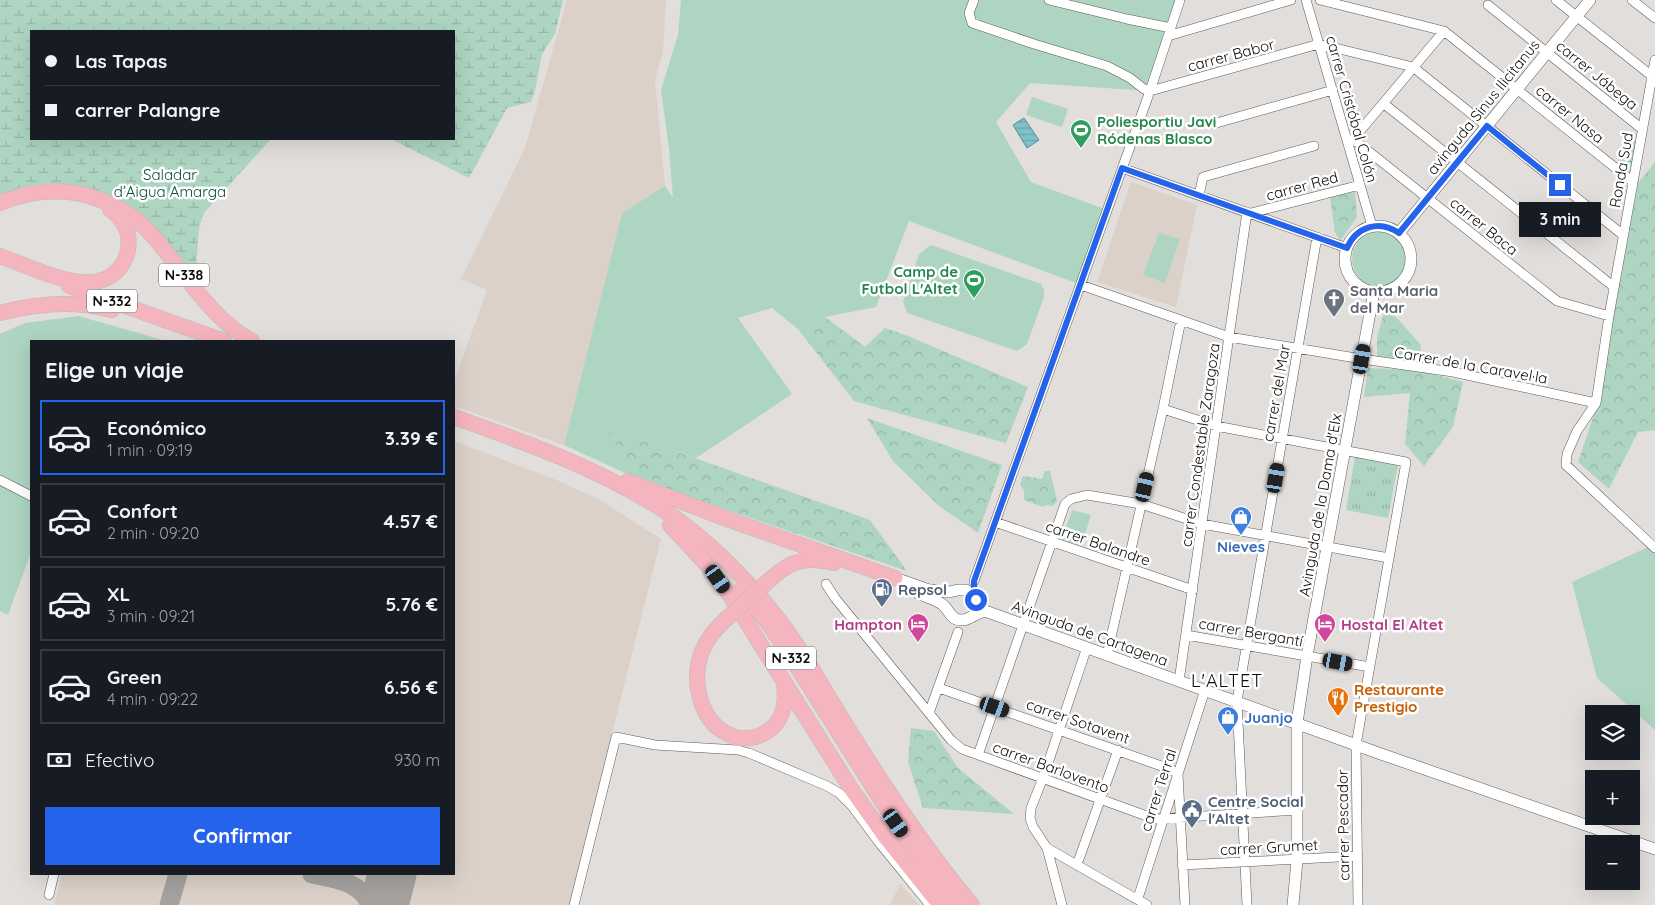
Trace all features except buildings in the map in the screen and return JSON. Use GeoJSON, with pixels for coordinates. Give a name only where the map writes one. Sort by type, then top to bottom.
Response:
{"type":"FeatureCollection","features":[{"type":"Feature","properties":{"kind":"highway","name":"N-338"},"geometry":{"type":"LineString","coordinates":[[0,203],[32,193],[64,191],[97,198],[118,207],[150,233],[219,316],[242,336],[250,340]]}},
{"type":"Feature","properties":{"kind":"highway"},"geometry":{"type":"LineString","coordinates":[[0,208],[25,199],[53,195],[96,202],[121,219],[128,234],[129,248],[124,262],[112,276],[98,281],[80,282],[0,257]]}},
{"type":"Feature","properties":{"kind":"highway","name":"N-332"},"geometry":{"type":"LineString","coordinates":[[0,257],[58,282],[221,340]]}},
{"type":"Feature","properties":{"kind":"highway"},"geometry":{"type":"LineString","coordinates":[[0,313],[45,303],[81,304],[118,311],[198,340]]}},
{"type":"Feature","properties":{"kind":"highway","name":"N-332"},"geometry":{"type":"LineString","coordinates":[[455,417],[583,466],[638,495],[674,518],[709,546],[756,593],[773,613],[800,650],[919,837],[948,877],[972,905]]}},
{"type":"Feature","properties":{"kind":"highway","name":"N-332"},"geometry":{"type":"LineString","coordinates":[[455,427],[530,454],[630,498],[696,545],[720,568],[768,623],[888,811],[958,905]]}},
{"type":"Feature","properties":{"kind":"highway"},"geometry":{"type":"LineString","coordinates":[[583,466],[624,479],[888,579]]}},
{"type":"Feature","properties":{"kind":"highway"},"geometry":{"type":"LineString","coordinates":[[670,525],[718,579],[744,616],[850,787],[884,835],[940,905]]}},
{"type":"Feature","properties":{"kind":"highway"},"geometry":{"type":"LineString","coordinates":[[783,680],[785,692],[782,715],[768,732],[753,738],[742,739],[731,736],[709,719],[700,700],[697,672],[701,653],[716,628],[773,577],[790,565],[812,560],[835,564],[888,579]]}},
{"type":"Feature","properties":{"kind":"main road","name":"avinguda Sinus Ilicitanus"},"geometry":{"type":"LineString","coordinates":[[1399,233],[1590,0]]}},
{"type":"Feature","properties":{"kind":"main road"},"geometry":{"type":"LineString","coordinates":[[1372,226],[1386,226],[1399,233],[1410,249],[1411,259],[1407,274],[1401,282],[1393,288],[1374,292],[1359,286],[1349,274],[1345,258],[1347,248],[1357,234],[1372,226]]}},
{"type":"Feature","properties":{"kind":"main road","name":"Avinguda de la Dama d'Elx"},"geometry":{"type":"LineString","coordinates":[[1293,905],[1297,860],[1297,723],[1307,656],[1374,292]]}},
{"type":"Feature","properties":{"kind":"main road"},"geometry":{"type":"LineString","coordinates":[[888,579],[929,590],[943,592],[958,590]]}},
{"type":"Feature","properties":{"kind":"main road"},"geometry":{"type":"LineString","coordinates":[[888,579],[936,600],[946,608],[972,611]]}},
{"type":"Feature","properties":{"kind":"main road"},"geometry":{"type":"LineString","coordinates":[[946,608],[948,599],[958,590]]}},
{"type":"Feature","properties":{"kind":"main road","name":"Avinguda de Cartagena"},"geometry":{"type":"LineString","coordinates":[[958,590],[969,592],[972,611],[1023,625],[1087,647],[1381,754],[1655,849]]}},
{"type":"Feature","properties":{"kind":"street"},"geometry":{"type":"LineString","coordinates":[[974,0],[969,13],[972,23],[1107,66],[1130,78],[1144,90],[1150,91]]}},
{"type":"Feature","properties":{"kind":"street"},"geometry":{"type":"LineString","coordinates":[[1049,0],[1169,32],[1291,0]]}},
{"type":"Feature","properties":{"kind":"street"},"geometry":{"type":"LineString","coordinates":[[929,713],[958,632],[956,622],[972,611],[974,581],[1150,91],[1180,0]]}},
{"type":"Feature","properties":{"kind":"street","name":"carrer Cristóbal Colón"},"geometry":{"type":"LineString","coordinates":[[1306,0],[1351,142],[1360,185],[1372,226]]}},
{"type":"Feature","properties":{"kind":"street"},"geometry":{"type":"LineString","coordinates":[[1320,0],[1444,31],[1351,142]]}},
{"type":"Feature","properties":{"kind":"street"},"geometry":{"type":"LineString","coordinates":[[1556,0],[1652,76]]}},
{"type":"Feature","properties":{"kind":"street"},"geometry":{"type":"LineString","coordinates":[[1632,0],[1655,18]]}},
{"type":"Feature","properties":{"kind":"street","name":"carrer Jábega"},"geometry":{"type":"LineString","coordinates":[[1488,5],[1642,129]]}},
{"type":"Feature","properties":{"kind":"street","name":"carrer Nasa"},"geometry":{"type":"LineString","coordinates":[[1444,31],[1633,182]]}},
{"type":"Feature","properties":{"kind":"street"},"geometry":{"type":"LineString","coordinates":[[1319,44],[1414,67],[1623,235]]}},
{"type":"Feature","properties":{"kind":"street","name":"carrer Babor"},"geometry":{"type":"LineString","coordinates":[[1150,91],[1319,44]]}},
{"type":"Feature","properties":{"kind":"street","name":"Ronda Sud"},"geometry":{"type":"LineString","coordinates":[[1596,403],[1608,316],[1655,60]]}},
{"type":"Feature","properties":{"kind":"street"},"geometry":{"type":"LineString","coordinates":[[1213,124],[1333,90]]}},
{"type":"Feature","properties":{"kind":"street"},"geometry":{"type":"LineString","coordinates":[[1383,103],[1614,287]]}},
{"type":"Feature","properties":{"kind":"street","name":"carrer Baca"},"geometry":{"type":"LineString","coordinates":[[1351,142],[1428,199],[1557,301],[1608,316]]}},
{"type":"Feature","properties":{"kind":"street"},"geometry":{"type":"LineString","coordinates":[[1199,195],[1203,177],[1314,146]]}},
{"type":"Feature","properties":{"kind":"street"},"geometry":{"type":"LineString","coordinates":[[1122,168],[1347,248]]}},
{"type":"Feature","properties":{"kind":"street","name":"carrer Red"},"geometry":{"type":"LineString","coordinates":[[1249,213],[1360,185]]}},
{"type":"Feature","properties":{"kind":"street","name":"carrer Condestable Zaragoza"},"geometry":{"type":"LineString","coordinates":[[1179,681],[1229,336],[1249,213]]}},
{"type":"Feature","properties":{"kind":"street","name":"carrer del Mar"},"geometry":{"type":"LineString","coordinates":[[1247,905],[1237,702],[1317,237]]}},
{"type":"Feature","properties":{"kind":"street","name":"Carrer de la Caravel·la"},"geometry":{"type":"LineString","coordinates":[[1081,285],[1229,336],[1362,359],[1454,372],[1596,403]]}},
{"type":"Feature","properties":{"kind":"street"},"geometry":{"type":"LineString","coordinates":[[1107,655],[1163,409],[1181,320]]}},
{"type":"Feature","properties":{"kind":"street"},"geometry":{"type":"LineString","coordinates":[[1596,403],[1577,430],[1567,454],[1566,464],[1655,548]]}},
{"type":"Feature","properties":{"kind":"street"},"geometry":{"type":"LineString","coordinates":[[1163,409],[1216,426],[1345,451]]}},
{"type":"Feature","properties":{"kind":"street","name":"carrer Pescador"},"geometry":{"type":"LineString","coordinates":[[1345,451],[1406,462],[1356,745],[1358,905]]}},
{"type":"Feature","properties":{"kind":"street"},"geometry":{"type":"LineString","coordinates":[[0,480],[30,495]]}},
{"type":"Feature","properties":{"kind":"street"},"geometry":{"type":"LineString","coordinates":[[978,755],[1065,504],[1071,499],[1087,495],[1142,504],[1202,524],[1389,558]]}},
{"type":"Feature","properties":{"kind":"street","name":"carrer Balandre"},"geometry":{"type":"LineString","coordinates":[[995,522],[1193,590]]}},
{"type":"Feature","properties":{"kind":"street"},"geometry":{"type":"LineString","coordinates":[[958,590],[967,589],[974,581]]}},
{"type":"Feature","properties":{"kind":"street","name":"carrer Barlovento"},"geometry":{"type":"LineString","coordinates":[[826,584],[834,598],[956,745],[978,755],[1155,818],[1298,810]]}},
{"type":"Feature","properties":{"kind":"street","name":"carrer Bergantí"},"geometry":{"type":"LineString","coordinates":[[1186,635],[1370,667]]}},
{"type":"Feature","properties":{"kind":"street"},"geometry":{"type":"LineString","coordinates":[[1062,905],[1047,848],[1030,818],[1030,808],[1043,778],[1087,647]]}},
{"type":"Feature","properties":{"kind":"street","name":"carrer Terral"},"geometry":{"type":"LineString","coordinates":[[1138,898],[1205,690]]}},
{"type":"Feature","properties":{"kind":"street"},"geometry":{"type":"LineString","coordinates":[[917,699],[928,700],[938,691]]}},
{"type":"Feature","properties":{"kind":"street","name":"carrer Sotavent"},"geometry":{"type":"LineString","coordinates":[[938,691],[995,707],[1059,729],[1170,769],[1178,774]]}},
{"type":"Feature","properties":{"kind":"street"},"geometry":{"type":"LineString","coordinates":[[574,905],[616,737],[655,745],[738,750],[834,790],[852,806],[930,905]]}},
{"type":"Feature","properties":{"kind":"street"},"geometry":{"type":"LineString","coordinates":[[1079,860],[1118,750]]}},
{"type":"Feature","properties":{"kind":"street"},"geometry":{"type":"LineString","coordinates":[[1178,774],[1185,905]]}},
{"type":"Feature","properties":{"kind":"street"},"geometry":{"type":"LineString","coordinates":[[1047,848],[1071,863],[1138,898],[1147,905]]}},
{"type":"Feature","properties":{"kind":"street","name":"carrer Grumet"},"geometry":{"type":"LineString","coordinates":[[1182,865],[1358,856]]}},
{"type":"Feature","properties":{"kind":"street"},"geometry":{"type":"LineString","coordinates":[[49,895],[54,875]]}},
{"type":"Feature","properties":{"kind":"shaded area"},"geometry":{"type":"Polygon","coordinates":[[[567,0],[666,0],[663,52],[655,80],[665,186],[622,213],[564,445],[455,406],[455,379],[487,290],[461,279],[525,148],[567,0]]]}},
{"type":"Feature","properties":{"kind":"shaded area"},"geometry":{"type":"Polygon","coordinates":[[[1131,182],[1197,205],[1176,307],[1097,282],[1131,182]]]}},
{"type":"Feature","properties":{"kind":"shaded area"},"geometry":{"type":"Polygon","coordinates":[[[455,441],[559,481],[600,500],[661,539],[569,905],[54,905],[62,875],[455,875],[455,441]]]}},
{"type":"Feature","properties":{"kind":"shaded area"},"geometry":{"type":"Polygon","coordinates":[[[900,884],[919,905],[890,905],[900,884]]]}},
{"type":"Feature","properties":{"kind":"green space","name":"Saladar d’Aigua Amarga"},"geometry":{"type":"Polygon","coordinates":[[[0,0],[563,0],[555,34],[542,54],[531,102],[507,108],[469,178],[393,140],[455,140],[455,30],[30,30],[30,140],[270,140],[204,213],[199,229],[195,271],[192,279],[146,221],[78,186],[52,183],[32,185],[0,195],[0,0]]]}},
{"type":"Feature","properties":{"kind":"green space"},"geometry":{"type":"Polygon","coordinates":[[[681,0],[1179,0],[1150,91],[1030,83],[996,122],[1031,182],[1107,210],[1081,285],[909,221],[876,307],[825,317],[798,329],[772,308],[738,318],[792,394],[696,458],[655,444],[608,434],[647,483],[564,445],[622,213],[665,186],[673,198],[661,90],[678,35],[681,0]]]}},
{"type":"Feature","properties":{"kind":"green space"},"geometry":{"type":"Polygon","coordinates":[[[1032,97],[1068,109],[1062,127],[1026,115],[1032,97]]]}},
{"type":"Feature","properties":{"kind":"green space"},"geometry":{"type":"Polygon","coordinates":[[[1638,137],[1630,172],[1618,162],[1638,137]]]}},
{"type":"Feature","properties":{"kind":"green space"},"geometry":{"type":"Polygon","coordinates":[[[1655,162],[1655,430],[1638,432],[1609,489],[1578,462],[1598,403],[1638,183],[1655,162]]]}},
{"type":"Feature","properties":{"kind":"green space"},"geometry":{"type":"Polygon","coordinates":[[[1355,192],[1357,217],[1340,241],[1335,232],[1330,197],[1355,192]]]}},
{"type":"Feature","properties":{"kind":"green space"},"geometry":{"type":"Polygon","coordinates":[[[1374,232],[1384,232],[1394,236],[1402,244],[1406,259],[1402,274],[1394,282],[1384,286],[1374,286],[1364,282],[1356,274],[1352,264],[1352,254],[1356,244],[1364,236],[1374,232]]]}},
{"type":"Feature","properties":{"kind":"green space"},"geometry":{"type":"Polygon","coordinates":[[[1159,233],[1180,239],[1165,283],[1143,275],[1159,233]]]}},
{"type":"Feature","properties":{"kind":"green space","name":"Camp de Futbol L'Altet"},"geometry":{"type":"Polygon","coordinates":[[[931,245],[1041,284],[1044,290],[1044,297],[1027,344],[1017,351],[907,313],[903,301],[919,254],[931,245]]]}},
{"type":"Feature","properties":{"kind":"green space"},"geometry":{"type":"Polygon","coordinates":[[[1386,306],[1421,345],[1420,362],[1377,356],[1377,337],[1386,306]]]}},
{"type":"Feature","properties":{"kind":"green space"},"geometry":{"type":"Polygon","coordinates":[[[79,316],[163,340],[30,340],[30,555],[8,615],[0,611],[0,334],[25,323],[79,316]]]}},
{"type":"Feature","properties":{"kind":"green space"},"geometry":{"type":"Polygon","coordinates":[[[825,317],[865,347],[885,328],[1028,387],[1006,443],[854,401],[798,329],[825,317]]]}},
{"type":"Feature","properties":{"kind":"green space"},"geometry":{"type":"Polygon","coordinates":[[[1368,368],[1417,370],[1463,382],[1453,427],[1424,466],[1405,444],[1410,393],[1364,397],[1368,368]]]}},
{"type":"Feature","properties":{"kind":"green space"},"geometry":{"type":"Polygon","coordinates":[[[867,418],[1002,465],[978,533],[938,505],[893,461],[867,418]]]}},
{"type":"Feature","properties":{"kind":"green space"},"geometry":{"type":"Polygon","coordinates":[[[607,433],[655,444],[870,520],[907,571],[647,483],[607,433]]]}},
{"type":"Feature","properties":{"kind":"green space"},"geometry":{"type":"Polygon","coordinates":[[[1355,457],[1398,464],[1388,518],[1346,510],[1355,457]]]}},
{"type":"Feature","properties":{"kind":"green space"},"geometry":{"type":"Polygon","coordinates":[[[1045,471],[1050,471],[1057,501],[1053,506],[1046,505],[1043,507],[1024,500],[1024,491],[1020,484],[1023,476],[1042,479],[1045,471]]]}},
{"type":"Feature","properties":{"kind":"green space"},"geometry":{"type":"Polygon","coordinates":[[[1072,510],[1091,515],[1081,546],[1062,540],[1072,510]]]}},
{"type":"Feature","properties":{"kind":"green space"},"geometry":{"type":"Polygon","coordinates":[[[1655,544],[1655,730],[1640,717],[1640,705],[1627,705],[1597,678],[1572,582],[1655,544]]]}},
{"type":"Feature","properties":{"kind":"green space"},"geometry":{"type":"Polygon","coordinates":[[[911,728],[934,731],[958,768],[1014,814],[923,808],[908,762],[911,728]]]}},
{"type":"Feature","properties":{"kind":"water"},"geometry":{"type":"Polygon","coordinates":[[[1024,118],[1039,140],[1027,148],[1013,125],[1024,118]]]}},
{"type":"Feature","properties":{"kind":"taxiway"},"geometry":{"type":"LineString","coordinates":[[169,905],[178,875]]}},
{"type":"Feature","properties":{"kind":"taxiway"},"geometry":{"type":"LineString","coordinates":[[316,875],[346,882],[360,891],[371,905]]}},
{"type":"Feature","properties":{"kind":"taxiway"},"geometry":{"type":"LineString","coordinates":[[379,905],[380,875]]}},
{"type":"Feature","properties":{"kind":"runway"},"geometry":{"type":"LineString","coordinates":[[384,905],[392,875]]}},
{"type":"Feature","properties":{"kind":"place","name":"Poliesportiu Javi Ródenas Blasco"},"geometry":{"type":"Point","coordinates":[1081,149]}},
{"type":"Feature","properties":{"kind":"place","name":"Camp de Futbol L'Altet"},"geometry":{"type":"Point","coordinates":[974,299]}},
{"type":"Feature","properties":{"kind":"place","name":"Santa Maria del Mar"},"geometry":{"type":"Point","coordinates":[1334,318]}},
{"type":"Feature","properties":{"kind":"place","name":"Nieves"},"geometry":{"type":"Point","coordinates":[1241,536]}},
{"type":"Feature","properties":{"kind":"place","name":"Repsol"},"geometry":{"type":"Point","coordinates":[882,608]}},
{"type":"Feature","properties":{"kind":"place","name":"Hampton"},"geometry":{"type":"Point","coordinates":[918,643]}},
{"type":"Feature","properties":{"kind":"place","name":"Hostal El Altet"},"geometry":{"type":"Point","coordinates":[1325,643]}},
{"type":"Feature","properties":{"kind":"place","name":"Restaurante Prestigio"},"geometry":{"type":"Point","coordinates":[1338,717]}},
{"type":"Feature","properties":{"kind":"place","name":"Juanjo"},"geometry":{"type":"Point","coordinates":[1228,736]}},
{"type":"Feature","properties":{"kind":"place","name":"Centre Social l'Altet"},"geometry":{"type":"Point","coordinates":[1192,829]}},
{"type":"Feature","properties":{"kind":"district","name":"L'ALTET"},"geometry":{"type":"Point","coordinates":[1227,680]}},
{"type":"Feature","properties":{"kind":"route"},"geometry":{"type":"LineString","coordinates":[[976,600],[974,597],[974,581],[1122,168],[1347,248],[1352,238],[1361,230],[1372,226],[1386,226],[1399,233],[1487,126],[1560,185]]}}]}
